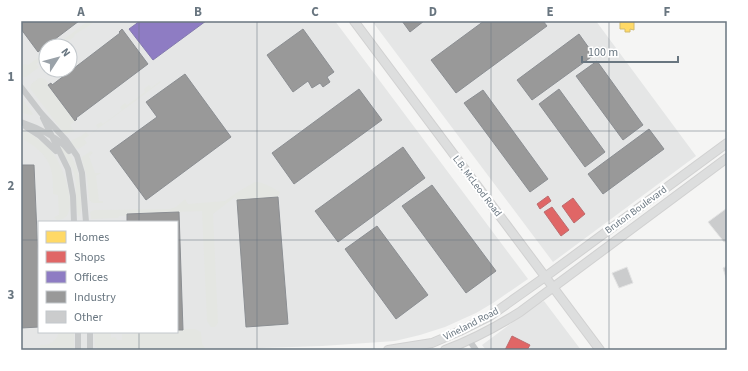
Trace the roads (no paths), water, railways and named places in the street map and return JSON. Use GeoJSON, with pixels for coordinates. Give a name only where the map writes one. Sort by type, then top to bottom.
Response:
{"type":"FeatureCollection","features":[{"type":"Feature","properties":{"kind":"street","name":"L.B. McLeod Road"},"geometry":{"type":"LineString","coordinates":[[354,21],[600,350]]}},
{"type":"Feature","properties":{"kind":"street"},"geometry":{"type":"LineString","coordinates":[[21,87],[41,113],[70,146],[76,156],[82,173],[86,221]]}},
{"type":"Feature","properties":{"kind":"street"},"geometry":{"type":"LineString","coordinates":[[41,113],[51,137],[68,169],[71,180],[74,221]]}},
{"type":"Feature","properties":{"kind":"street"},"geometry":{"type":"LineString","coordinates":[[21,124],[30,125],[63,144],[68,149],[82,173]]}},
{"type":"Feature","properties":{"kind":"street"},"geometry":{"type":"LineString","coordinates":[[21,124],[40,136],[60,154]]}},
{"type":"Feature","properties":{"kind":"street","name":"Bruton Boulevard"},"geometry":{"type":"LineString","coordinates":[[545,277],[727,143]]}},
{"type":"Feature","properties":{"kind":"street","name":"Bruton Boulevard"},"geometry":{"type":"LineString","coordinates":[[552,287],[727,158]]}},
{"type":"Feature","properties":{"kind":"street","name":"Vineland Road"},"geometry":{"type":"LineString","coordinates":[[388,350],[432,343],[460,331],[490,316],[545,277]]}},
{"type":"Feature","properties":{"kind":"street","name":"Vineland Road"},"geometry":{"type":"LineString","coordinates":[[445,350],[469,340],[520,312],[552,287]]}},
{"type":"Feature","properties":{"kind":"street"},"geometry":{"type":"LineString","coordinates":[[78,333],[78,350]]}},
{"type":"Feature","properties":{"kind":"street"},"geometry":{"type":"LineString","coordinates":[[90,333],[90,350]]}},
{"type":"Feature","properties":{"kind":"street"},"geometry":{"type":"LineString","coordinates":[[469,340],[476,350]]}}]}
